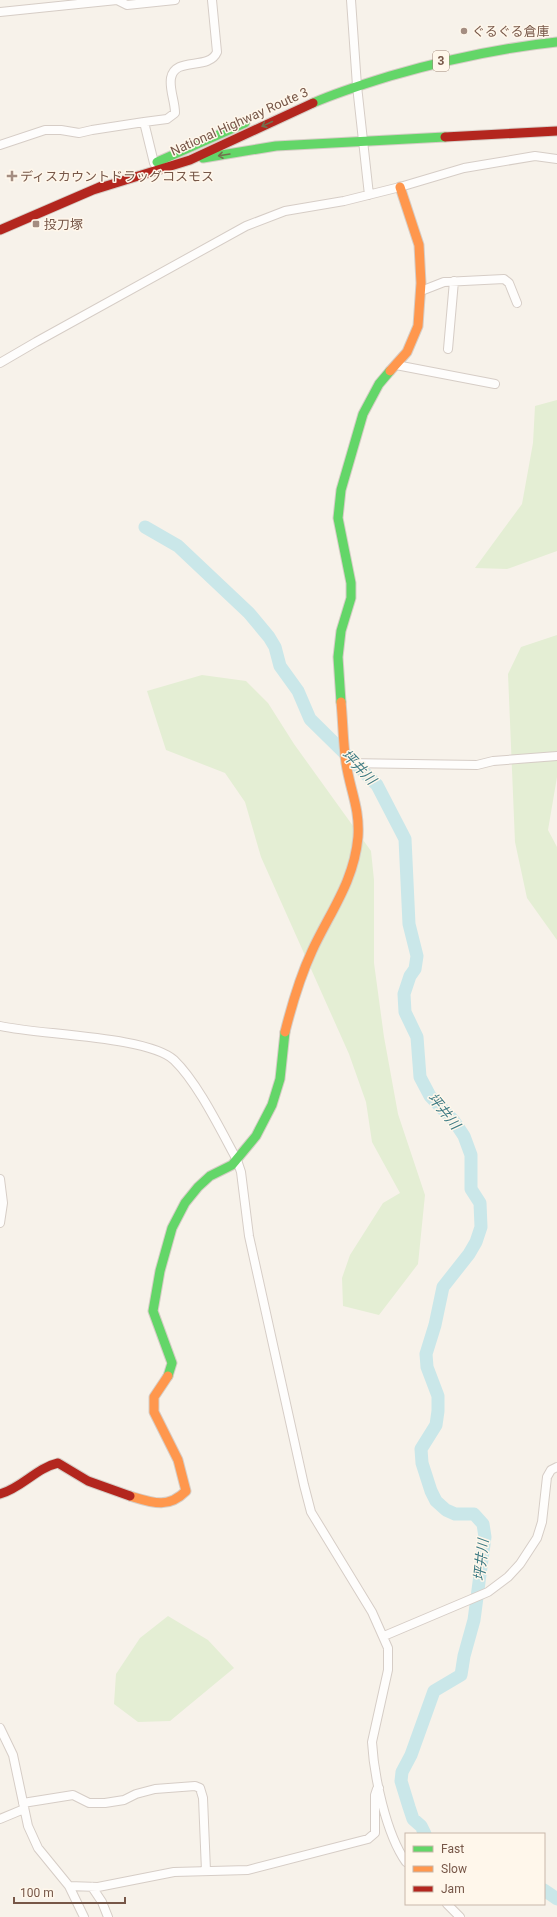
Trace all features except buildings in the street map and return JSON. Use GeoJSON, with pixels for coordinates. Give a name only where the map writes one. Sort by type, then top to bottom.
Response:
{"type":"FeatureCollection","features":[{"type":"Feature","properties":{"kind":"main road","name":"National Highway Route 3"},"geometry":{"type":"LineString","coordinates":[[93,190],[190,160],[328,96],[357,86],[441,61],[526,45],[557,42]]}},
{"type":"Feature","properties":{"kind":"main road","name":"National Highway Route 3"},"geometry":{"type":"LineString","coordinates":[[0,230],[258,118],[309,99],[328,96]]}},
{"type":"Feature","properties":{"kind":"main road"},"geometry":{"type":"LineString","coordinates":[[190,160],[276,146],[557,131]]}},
{"type":"Feature","properties":{"kind":"main road"},"geometry":{"type":"LineString","coordinates":[[200,144],[214,142],[276,146]]}},
{"type":"Feature","properties":{"kind":"main road"},"geometry":{"type":"LineString","coordinates":[[0,1494],[14,1491],[49,1466],[58,1463],[81,1478],[107,1489],[156,1502],[168,1503],[177,1499],[186,1491],[185,1477],[182,1466],[154,1412],[152,1405],[154,1396],[169,1376],[172,1368],[172,1363],[155,1318],[154,1304],[165,1254],[172,1228],[180,1211],[202,1182],[237,1160],[251,1144],[272,1105],[280,1080],[285,1032],[294,996],[312,951],[348,880],[358,837],[358,809],[346,763],[338,657],[341,631],[352,598],[351,583],[338,518],[340,490],[363,414],[379,384],[407,352],[418,326],[421,291],[419,245],[400,187]]}},
{"type":"Feature","properties":{"kind":"street"},"geometry":{"type":"LineString","coordinates":[[0,12],[117,0],[127,5],[174,0]]}},
{"type":"Feature","properties":{"kind":"street"},"geometry":{"type":"LineString","coordinates":[[0,145],[45,130],[57,129],[79,133],[172,117],[175,113],[170,80],[172,72],[178,67],[206,62],[215,56],[217,52],[212,0]]}},
{"type":"Feature","properties":{"kind":"street"},"geometry":{"type":"LineString","coordinates":[[351,0],[357,86],[369,195]]}},
{"type":"Feature","properties":{"kind":"street"},"geometry":{"type":"LineString","coordinates":[[144,122],[154,163]]}},
{"type":"Feature","properties":{"kind":"street"},"geometry":{"type":"LineString","coordinates":[[0,363],[246,226],[286,211],[317,207],[369,195],[464,168],[535,156],[557,159]]}},
{"type":"Feature","properties":{"kind":"street"},"geometry":{"type":"LineString","coordinates":[[421,291],[444,282],[504,279],[509,283],[517,303]]}},
{"type":"Feature","properties":{"kind":"street"},"geometry":{"type":"LineString","coordinates":[[448,349],[454,281]]}},
{"type":"Feature","properties":{"kind":"street"},"geometry":{"type":"LineString","coordinates":[[396,365],[495,384]]}},
{"type":"Feature","properties":{"kind":"street"},"geometry":{"type":"LineString","coordinates":[[346,763],[477,765],[493,761],[557,756]]}},
{"type":"Feature","properties":{"kind":"street"},"geometry":{"type":"LineString","coordinates":[[0,1026],[125,1043],[164,1053],[183,1071],[237,1160],[249,1236],[311,1512],[367,1602],[384,1636],[388,1648],[388,1670],[372,1742],[379,1788],[391,1834],[400,1854],[405,1861]]}},
{"type":"Feature","properties":{"kind":"street"},"geometry":{"type":"LineString","coordinates":[[0,1179],[3,1203],[0,1223]]}},
{"type":"Feature","properties":{"kind":"street"},"geometry":{"type":"LineString","coordinates":[[384,1636],[488,1592],[508,1577],[538,1538],[542,1522],[547,1477],[551,1470],[557,1467]]}},
{"type":"Feature","properties":{"kind":"street"},"geometry":{"type":"LineString","coordinates":[[0,1728],[13,1755],[28,1826],[38,1848],[69,1886],[84,1917]]}},
{"type":"Feature","properties":{"kind":"street"},"geometry":{"type":"LineString","coordinates":[[0,1819],[24,1806],[70,1795],[76,1796],[89,1803],[105,1803],[124,1800],[136,1794],[155,1789],[181,1786],[200,1788],[203,1798],[206,1871]]}},
{"type":"Feature","properties":{"kind":"street"},"geometry":{"type":"LineString","coordinates":[[69,1886],[92,1887],[165,1873],[257,1868],[368,1839],[375,1833],[375,1795],[377,1789],[379,1788]]}},
{"type":"Feature","properties":{"kind":"street"},"geometry":{"type":"LineString","coordinates":[[92,1887],[102,1902],[108,1917]]}},
{"type":"Feature","properties":{"kind":"street"},"geometry":{"type":"LineString","coordinates":[[448,1905],[460,1917]]}},
{"type":"Feature","properties":{"kind":"green space"},"geometry":{"type":"Polygon","coordinates":[[[557,400],[557,551],[507,569],[475,568],[522,504],[533,443],[535,406],[557,400]]]}},
{"type":"Feature","properties":{"kind":"green space"},"geometry":{"type":"Polygon","coordinates":[[[557,635],[557,777],[548,830],[557,847],[557,940],[527,898],[515,842],[508,674],[521,647],[557,635]]]}},
{"type":"Feature","properties":{"kind":"green space"},"geometry":{"type":"Polygon","coordinates":[[[202,675],[246,681],[268,703],[294,744],[371,851],[374,880],[374,963],[384,1037],[398,1114],[425,1195],[418,1264],[379,1315],[343,1306],[342,1278],[350,1255],[383,1203],[400,1193],[372,1142],[366,1102],[349,1054],[261,857],[245,802],[225,773],[166,750],[147,691],[202,675]]]}},
{"type":"Feature","properties":{"kind":"green space"},"geometry":{"type":"Polygon","coordinates":[[[168,1616],[208,1640],[234,1668],[170,1721],[138,1722],[114,1704],[116,1674],[140,1638],[168,1616]]]}},
{"type":"Feature","properties":{"kind":"waterway","name":"坪井川"},"geometry":{"type":"LineString","coordinates":[[145,527],[178,546],[249,613],[269,637],[275,647],[280,666],[298,691],[310,719],[377,785],[405,839],[409,924],[417,956],[415,969],[410,976],[404,994],[405,1012],[417,1037],[420,1077],[430,1096],[454,1121],[464,1136],[471,1155],[471,1189],[480,1203],[481,1227],[476,1242],[469,1254],[443,1287],[435,1325],[426,1354],[427,1367],[438,1396],[436,1425],[421,1449],[422,1463],[431,1491],[436,1501],[446,1510],[455,1514],[474,1514],[483,1524],[485,1537],[474,1620],[464,1656],[461,1675],[434,1691],[411,1755],[402,1772],[401,1781],[413,1819],[421,1826],[424,1833]]}},
{"type":"Feature","properties":{"kind":"waterway","name":"坪井川"},"geometry":{"type":"LineString","coordinates":[[545,1891],[557,1899]]}},
{"type":"Feature","properties":{"kind":"traffic: fast"},"geometry":{"type":"LineString","coordinates":[[313,103],[361,85],[431,65],[494,51],[557,42]]}},
{"type":"Feature","properties":{"kind":"traffic: fast"},"geometry":{"type":"LineString","coordinates":[[157,162],[245,123]]}},
{"type":"Feature","properties":{"kind":"traffic: fast"},"geometry":{"type":"LineString","coordinates":[[203,158],[276,146],[445,137]]}},
{"type":"Feature","properties":{"kind":"traffic: fast"},"geometry":{"type":"LineString","coordinates":[[341,702],[338,657],[341,631],[351,598],[351,583],[338,518],[341,490],[363,414],[379,384],[390,371]]}},
{"type":"Feature","properties":{"kind":"traffic: fast"},"geometry":{"type":"LineString","coordinates":[[168,1376],[172,1363],[153,1311],[160,1271],[172,1228],[185,1203],[198,1187],[210,1176],[232,1165],[256,1136],[272,1105],[280,1079],[285,1032]]}},
{"type":"Feature","properties":{"kind":"traffic: slow"},"geometry":{"type":"LineString","coordinates":[[390,371],[407,352],[418,326],[421,283],[419,245],[400,187]]}},
{"type":"Feature","properties":{"kind":"traffic: slow"},"geometry":{"type":"LineString","coordinates":[[285,1032],[293,1001],[304,971],[312,951],[346,883],[356,853],[358,817],[346,763],[341,702]]}},
{"type":"Feature","properties":{"kind":"traffic: slow"},"geometry":{"type":"LineString","coordinates":[[130,1496],[146,1501],[160,1503],[173,1500],[186,1491],[178,1460],[154,1412],[154,1397],[168,1376]]}},
{"type":"Feature","properties":{"kind":"traffic: jam"},"geometry":{"type":"LineString","coordinates":[[93,190],[190,160],[313,103]]}},
{"type":"Feature","properties":{"kind":"traffic: jam"},"geometry":{"type":"LineString","coordinates":[[445,137],[557,131]]}},
{"type":"Feature","properties":{"kind":"traffic: jam"},"geometry":{"type":"LineString","coordinates":[[0,230],[102,186]]}},
{"type":"Feature","properties":{"kind":"traffic: jam"},"geometry":{"type":"LineString","coordinates":[[0,1494],[15,1487],[43,1469],[58,1463],[88,1481],[130,1496]]}},
{"type":"Feature","properties":{"kind":"place","name":"ぐるぐる倉庫"},"geometry":{"type":"Point","coordinates":[464,31]}},
{"type":"Feature","properties":{"kind":"place","name":"ディスカウントドラッグコスモス"},"geometry":{"type":"Point","coordinates":[12,176]}},
{"type":"Feature","properties":{"kind":"place","name":"投刀塚"},"geometry":{"type":"Point","coordinates":[36,224]}}]}
